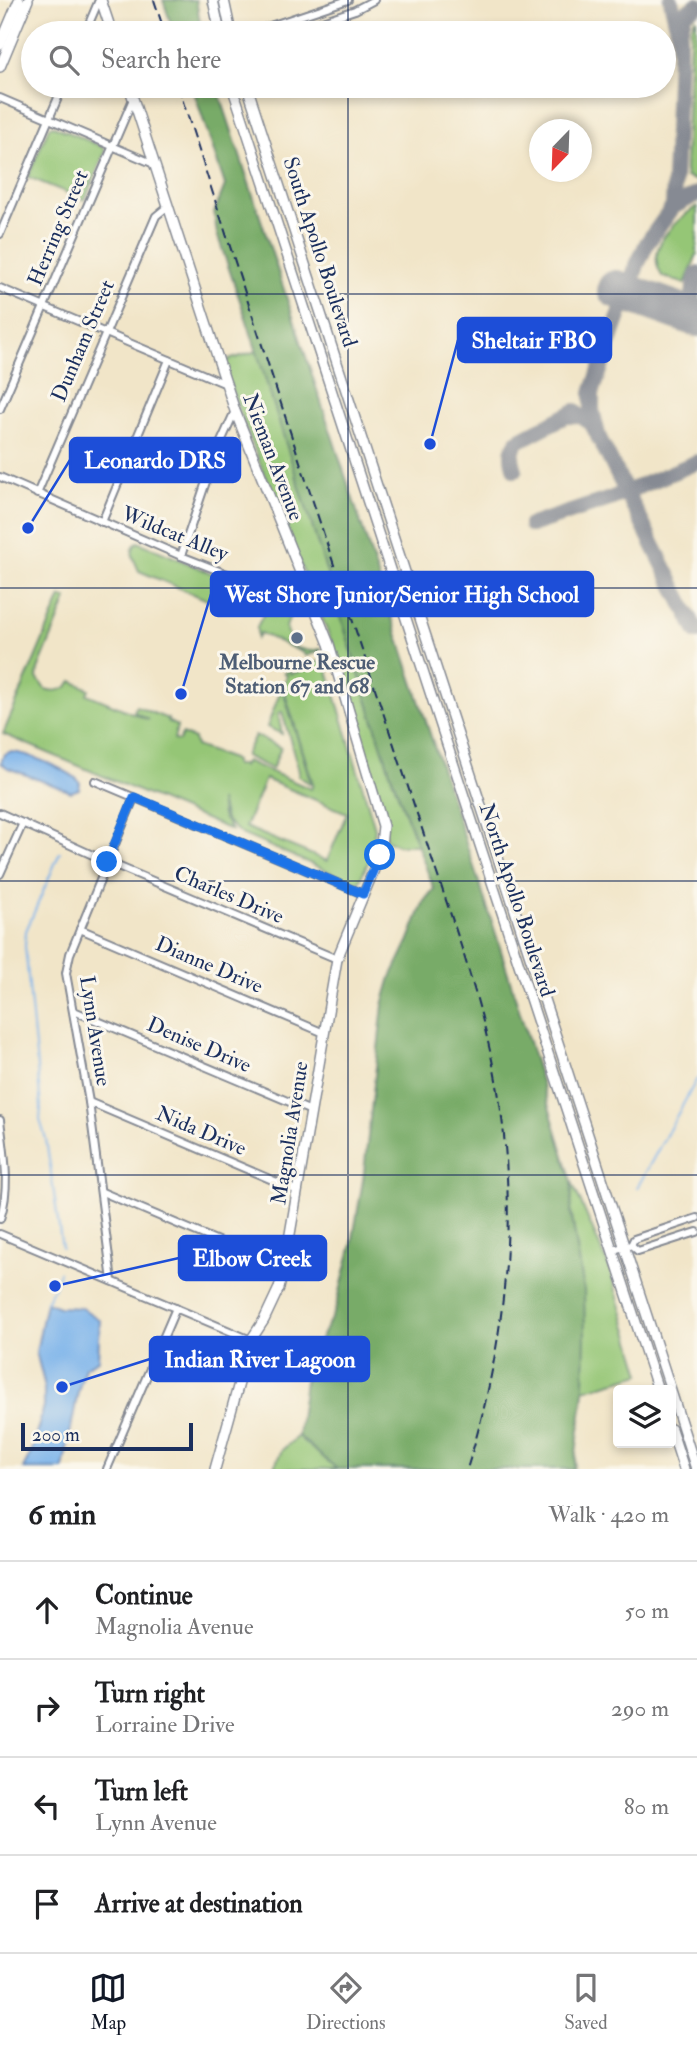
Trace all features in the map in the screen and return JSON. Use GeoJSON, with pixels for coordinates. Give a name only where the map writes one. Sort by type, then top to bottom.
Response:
{"type":"FeatureCollection","features":[{"type":"Feature","properties":{"kind":"street"},"geometry":{"type":"LineString","coordinates":[[0,45],[19,0]]}},
{"type":"Feature","properties":{"kind":"street"},"geometry":{"type":"LineString","coordinates":[[0,67],[28,0]]}},
{"type":"Feature","properties":{"kind":"street"},"geometry":{"type":"LineString","coordinates":[[90,21],[100,0]]}},
{"type":"Feature","properties":{"kind":"street"},"geometry":{"type":"LineString","coordinates":[[100,0],[108,21]]}},
{"type":"Feature","properties":{"kind":"street"},"geometry":{"type":"LineString","coordinates":[[213,0],[217,21]]}},
{"type":"Feature","properties":{"kind":"street"},"geometry":{"type":"LineString","coordinates":[[224,0],[228,21]]}},
{"type":"Feature","properties":{"kind":"street"},"geometry":{"type":"LineString","coordinates":[[285,21],[348,0]]}},
{"type":"Feature","properties":{"kind":"street"},"geometry":{"type":"LineString","coordinates":[[322,21],[355,10],[374,0]]}},
{"type":"Feature","properties":{"kind":"street"},"geometry":{"type":"LineString","coordinates":[[0,98],[154,164]]}},
{"type":"Feature","properties":{"kind":"street"},"geometry":{"type":"LineString","coordinates":[[0,234],[58,98]]}},
{"type":"Feature","properties":{"kind":"street","name":"South Apollo Boulevard"},"geometry":{"type":"LineString","coordinates":[[236,98],[343,422]]}},
{"type":"Feature","properties":{"kind":"street","name":"South Apollo Boulevard"},"geometry":{"type":"LineString","coordinates":[[251,98],[359,430]]}},
{"type":"Feature","properties":{"kind":"street","name":"Herring Street"},"geometry":{"type":"LineString","coordinates":[[0,410],[133,99]]}},
{"type":"Feature","properties":{"kind":"street","name":"Nieman Avenue"},"geometry":{"type":"LineString","coordinates":[[133,99],[226,384],[329,644],[380,810],[383,841]]}},
{"type":"Feature","properties":{"kind":"street","name":"Dunham Street"},"geometry":{"type":"LineString","coordinates":[[37,494],[156,216],[167,207]]}},
{"type":"Feature","properties":{"kind":"street"},"geometry":{"type":"LineString","coordinates":[[0,288],[226,384]]}},
{"type":"Feature","properties":{"kind":"street"},"geometry":{"type":"LineString","coordinates":[[102,522],[169,360]]}},
{"type":"Feature","properties":{"kind":"street"},"geometry":{"type":"LineString","coordinates":[[181,556],[215,455],[236,411]]}},
{"type":"Feature","properties":{"kind":"street","name":"North Apollo Boulevard"},"geometry":{"type":"LineString","coordinates":[[343,422],[669,1385]]}},
{"type":"Feature","properties":{"kind":"street","name":"North Apollo Boulevard"},"geometry":{"type":"LineString","coordinates":[[359,430],[622,1248],[657,1385]]}},
{"type":"Feature","properties":{"kind":"street","name":"Wildcat Alley"},"geometry":{"type":"LineString","coordinates":[[0,477],[181,556],[314,608]]}},
{"type":"Feature","properties":{"kind":"street"},"geometry":{"type":"LineString","coordinates":[[95,781],[363,894]]}},
{"type":"Feature","properties":{"kind":"street","name":"Lynn Avenue"},"geometry":{"type":"LineString","coordinates":[[112,1281],[89,1102],[66,973],[70,954],[134,797]]}},
{"type":"Feature","properties":{"kind":"street","name":"Charles Drive"},"geometry":{"type":"LineString","coordinates":[[0,813],[107,862],[337,959]]}},
{"type":"Feature","properties":{"kind":"street"},"geometry":{"type":"LineString","coordinates":[[0,874],[23,822]]}},
{"type":"Feature","properties":{"kind":"street","name":"Magnolia Avenue"},"geometry":{"type":"LineString","coordinates":[[215,1469],[251,1340],[279,1288],[337,959],[383,841]]}},
{"type":"Feature","properties":{"kind":"street","name":"Dianne Drive"},"geometry":{"type":"LineString","coordinates":[[80,929],[324,1033]]}},
{"type":"Feature","properties":{"kind":"street","name":"Denise Drive"},"geometry":{"type":"LineString","coordinates":[[74,1011],[311,1111]]}},
{"type":"Feature","properties":{"kind":"street","name":"Nida Drive"},"geometry":{"type":"LineString","coordinates":[[89,1102],[298,1191]]}},
{"type":"Feature","properties":{"kind":"street"},"geometry":{"type":"LineString","coordinates":[[0,1120],[7,1180],[0,1219]]}},
{"type":"Feature","properties":{"kind":"street"},"geometry":{"type":"LineString","coordinates":[[102,1192],[284,1269]]}},
{"type":"Feature","properties":{"kind":"street"},"geometry":{"type":"LineString","coordinates":[[622,1248],[634,1239],[697,1217]]}},
{"type":"Feature","properties":{"kind":"street"},"geometry":{"type":"LineString","coordinates":[[622,1248],[638,1251],[697,1232]]}},
{"type":"Feature","properties":{"kind":"street"},"geometry":{"type":"LineString","coordinates":[[0,1234],[251,1340]]}},
{"type":"Feature","properties":{"kind":"street"},"geometry":{"type":"LineString","coordinates":[[107,1469],[176,1308]]}},
{"type":"Feature","properties":{"kind":"street","name":"North Apollo Boulevard"},"geometry":{"type":"LineString","coordinates":[[676,1406],[696,1469]]}},
{"type":"Feature","properties":{"kind":"street"},"geometry":{"type":"LineString","coordinates":[[676,1444],[684,1469]]}},
{"type":"Feature","properties":{"kind":"green space"},"geometry":{"type":"Polygon","coordinates":[[[163,0],[196,0],[200,21],[170,21],[163,0]]]}},
{"type":"Feature","properties":{"kind":"green space"},"geometry":{"type":"Polygon","coordinates":[[[696,17],[697,181],[686,177],[685,170],[691,28],[696,17]]]}},
{"type":"Feature","properties":{"kind":"green space"},"geometry":{"type":"Polygon","coordinates":[[[196,98],[221,98],[495,931],[572,1182],[571,1212],[584,1290],[585,1332],[584,1392],[574,1469],[337,1469],[298,1436],[307,1364],[335,1311],[352,1244],[363,1180],[383,1005],[391,977],[424,901],[434,889],[390,772],[217,234],[214,213],[225,185],[196,98]]]}},
{"type":"Feature","properties":{"kind":"green space"},"geometry":{"type":"Polygon","coordinates":[[[54,126],[103,147],[105,152],[85,200],[28,177],[49,127],[54,126]]]}},
{"type":"Feature","properties":{"kind":"green space"},"geometry":{"type":"Polygon","coordinates":[[[697,206],[697,254],[685,284],[662,276],[657,266],[657,255],[664,236],[697,206]]]}},
{"type":"Feature","properties":{"kind":"green space"},"geometry":{"type":"Polygon","coordinates":[[[257,351],[390,772],[417,845],[398,845],[386,840],[382,808],[332,643],[222,362],[257,351]]]}},
{"type":"Feature","properties":{"kind":"green space"},"geometry":{"type":"Polygon","coordinates":[[[138,542],[230,581],[234,594],[224,607],[139,571],[132,552],[138,542]]]}},
{"type":"Feature","properties":{"kind":"green space"},"geometry":{"type":"Polygon","coordinates":[[[61,597],[67,599],[38,670],[37,678],[45,689],[60,690],[72,681],[89,689],[87,694],[149,720],[134,712],[136,706],[168,719],[167,721],[177,726],[174,740],[179,741],[182,734],[194,739],[196,746],[232,759],[235,765],[243,765],[242,768],[246,761],[311,789],[313,784],[283,687],[287,675],[284,673],[289,670],[291,674],[310,668],[310,663],[325,661],[375,828],[372,854],[358,884],[241,834],[225,820],[220,800],[222,816],[231,830],[3,734],[61,597]],[[265,779],[245,827],[327,861],[347,813],[265,779]]]}},
{"type":"Feature","properties":{"kind":"green space"},"geometry":{"type":"Polygon","coordinates":[[[267,607],[290,616],[286,627],[293,647],[321,651],[305,656],[304,653],[260,633],[257,638],[257,627],[267,607]]]}},
{"type":"Feature","properties":{"kind":"green space"},"geometry":{"type":"Polygon","coordinates":[[[282,687],[311,784],[298,776],[299,771],[282,712],[278,713],[282,734],[267,727],[282,687]]]}},
{"type":"Feature","properties":{"kind":"green space"},"geometry":{"type":"Polygon","coordinates":[[[255,735],[281,748],[272,769],[245,756],[255,735]]]}},
{"type":"Feature","properties":{"kind":"green space"},"geometry":{"type":"Polygon","coordinates":[[[572,1182],[609,1267],[641,1374],[584,1390],[584,1290],[571,1212],[572,1182]]]}},
{"type":"Feature","properties":{"kind":"green space"},"geometry":{"type":"Polygon","coordinates":[[[298,1436],[337,1469],[273,1469],[282,1450],[298,1436]]]}},
{"type":"Feature","properties":{"kind":"water"},"geometry":{"type":"Polygon","coordinates":[[[10,752],[26,755],[68,773],[80,783],[79,789],[71,792],[8,768],[1,763],[4,754],[10,752]]]}},
{"type":"Feature","properties":{"kind":"water"},"geometry":{"type":"Polygon","coordinates":[[[46,1302],[59,1307],[82,1308],[100,1320],[98,1360],[85,1367],[63,1469],[23,1469],[31,1453],[44,1406],[44,1383],[36,1352],[46,1302]]]}},
{"type":"Feature","properties":{"kind":"waterway"},"geometry":{"type":"LineString","coordinates":[[60,852],[26,931],[25,946],[41,1107],[40,1120],[46,1139],[62,1248]]}},
{"type":"Feature","properties":{"kind":"waterway"},"geometry":{"type":"LineString","coordinates":[[637,1188],[697,1079]]}},
{"type":"Feature","properties":{"kind":"waterway"},"geometry":{"type":"LineString","coordinates":[[46,1302],[59,1272]]}},
{"type":"Feature","properties":{"kind":"taxiway"},"geometry":{"type":"LineString","coordinates":[[671,0],[676,21]]}},
{"type":"Feature","properties":{"kind":"taxiway"},"geometry":{"type":"LineString","coordinates":[[679,34],[685,12],[697,5]]}},
{"type":"Feature","properties":{"kind":"taxiway"},"geometry":{"type":"LineString","coordinates":[[673,207],[679,54],[676,22]]}},
{"type":"Feature","properties":{"kind":"taxiway"},"geometry":{"type":"LineString","coordinates":[[599,439],[592,410],[592,393],[637,265],[647,243],[673,207],[697,194]]}},
{"type":"Feature","properties":{"kind":"taxiway"},"geometry":{"type":"LineString","coordinates":[[697,274],[693,292],[697,323]]}},
{"type":"Feature","properties":{"kind":"taxiway"},"geometry":{"type":"LineString","coordinates":[[515,470],[512,455],[518,441],[575,411]]}},
{"type":"Feature","properties":{"kind":"taxiway"},"geometry":{"type":"LineString","coordinates":[[567,416],[581,416],[592,424],[697,632]]}},
{"type":"Feature","properties":{"kind":"taxiway"},"geometry":{"type":"LineString","coordinates":[[531,525],[610,499],[697,462]]}},
{"type":"Feature","properties":{"kind":"runway"},"geometry":{"type":"LineString","coordinates":[[616,289],[697,318]]}},
{"type":"Feature","properties":{"kind":"railway"},"geometry":{"type":"LineString","coordinates":[[154,0],[161,21]]}},
{"type":"Feature","properties":{"kind":"railway"},"geometry":{"type":"LineString","coordinates":[[182,98],[462,951],[493,1063],[504,1138],[507,1186],[505,1282],[491,1376],[467,1469]]}},
{"type":"Feature","properties":{"kind":"place","name":"Sheltair FBO"},"geometry":{"type":"Point","coordinates":[430,444]}},
{"type":"Feature","properties":{"kind":"place","name":"Leonardo DRS"},"geometry":{"type":"Point","coordinates":[28,528]}},
{"type":"Feature","properties":{"kind":"place","name":"Melbourne Rescue Station 67 and 68"},"geometry":{"type":"Point","coordinates":[297,638]}},
{"type":"Feature","properties":{"kind":"place","name":"West Shore Junior/Senior High School"},"geometry":{"type":"Point","coordinates":[181,694]}},
{"type":"Feature","properties":{"kind":"place","name":"Elbow Creek"},"geometry":{"type":"Point","coordinates":[55,1286]}},
{"type":"Feature","properties":{"kind":"place","name":"Indian River Lagoon"},"geometry":{"type":"Point","coordinates":[62,1387]}},
{"type":"Feature","properties":{"kind":"route"},"geometry":{"type":"LineString","coordinates":[[107,862],[134,797],[363,894],[380,855]]}}]}
